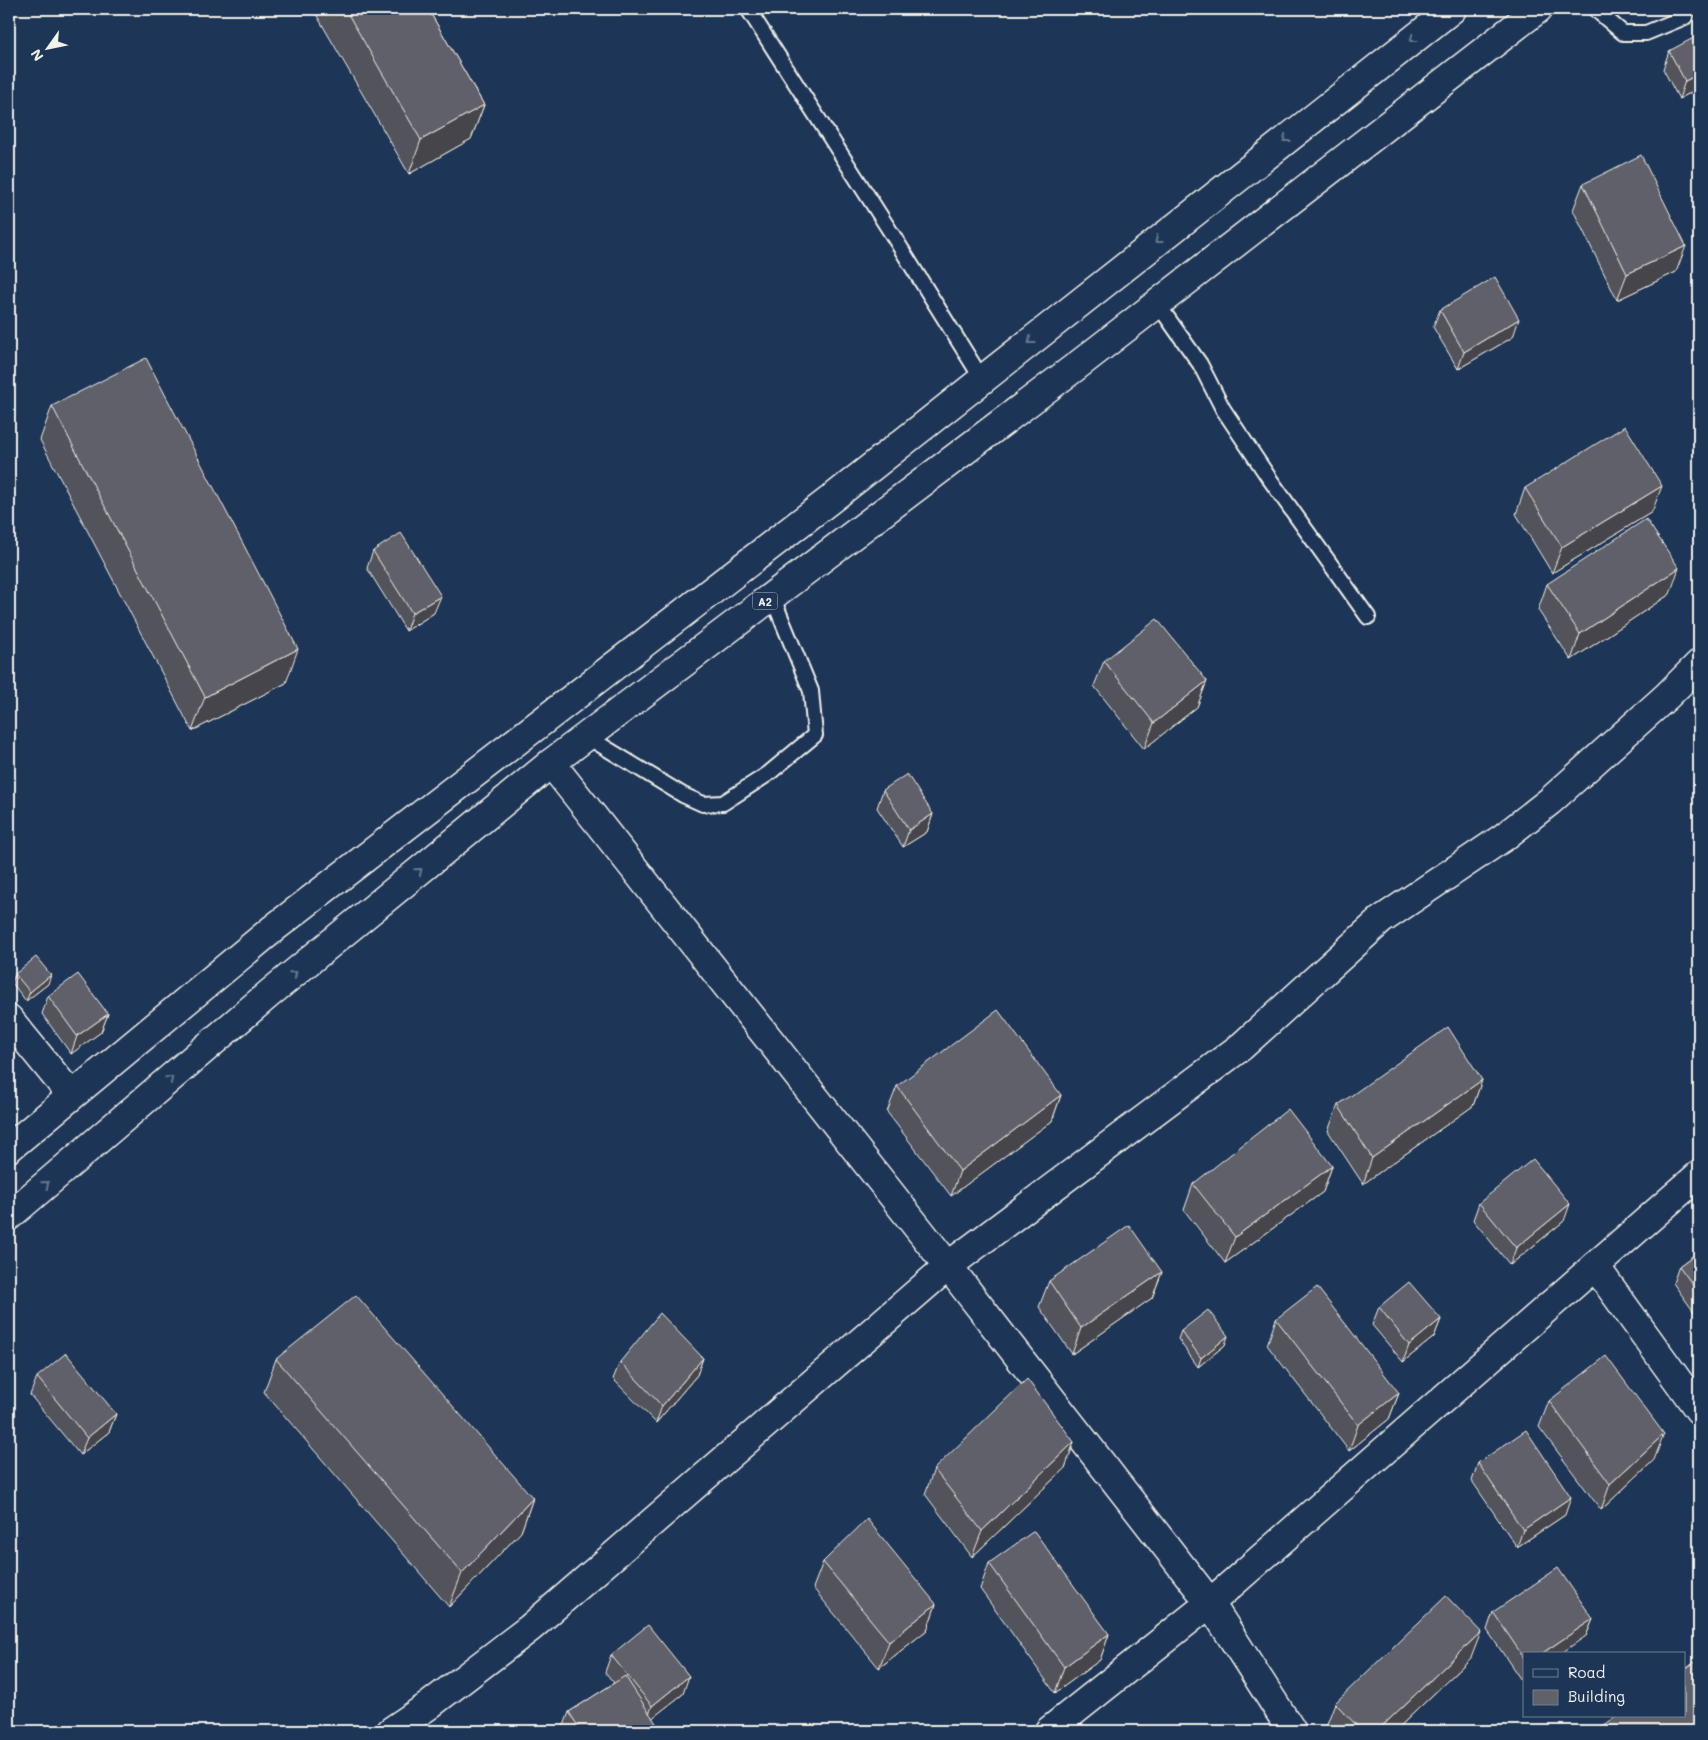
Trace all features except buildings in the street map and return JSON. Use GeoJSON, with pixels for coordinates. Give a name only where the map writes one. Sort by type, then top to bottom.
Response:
{"type":"FeatureCollection","features":[{"type":"Feature","properties":{"kind":"main road"},"geometry":{"type":"LineString","coordinates":[[9,1148],[274,928],[835,496],[1452,9]]}},
{"type":"Feature","properties":{"kind":"main road","name":"A2"},"geometry":{"type":"LineString","coordinates":[[9,1216],[270,993],[551,763],[1070,371],[1538,9]]}},
{"type":"Feature","properties":{"kind":"main road"},"geometry":{"type":"LineString","coordinates":[[391,1731],[428,1706],[530,1628],[948,1266],[1242,1046],[1381,920],[1504,837],[1550,801],[1667,696],[1699,664]]}},
{"type":"Feature","properties":{"kind":"main road"},"geometry":{"type":"LineString","coordinates":[[551,763],[948,1266],[1210,1603],[1292,1731]]}},
{"type":"Feature","properties":{"kind":"main road"},"geometry":{"type":"LineString","coordinates":[[9,1019],[71,1095]]}},
{"type":"Feature","properties":{"kind":"main road"},"geometry":{"type":"LineString","coordinates":[[1049,1731],[1210,1603],[1699,1175]]}},
{"type":"Feature","properties":{"kind":"main road"},"geometry":{"type":"LineString","coordinates":[[1595,1266],[1699,1410]]}},
{"type":"Feature","properties":{"kind":"lane"},"geometry":{"type":"LineString","coordinates":[[748,9],[982,379]]}},
{"type":"Feature","properties":{"kind":"lane"},"geometry":{"type":"LineString","coordinates":[[1595,9],[1623,34],[1646,33],[1684,17],[1689,9]]}},
{"type":"Feature","properties":{"kind":"lane"},"geometry":{"type":"LineString","coordinates":[[1156,303],[1200,364],[1223,409],[1269,478],[1368,617]]}},
{"type":"Feature","properties":{"kind":"lane"},"geometry":{"type":"LineString","coordinates":[[586,736],[684,795],[703,804],[723,803],[768,774],[815,735],[811,691],[772,596]]}}]}
